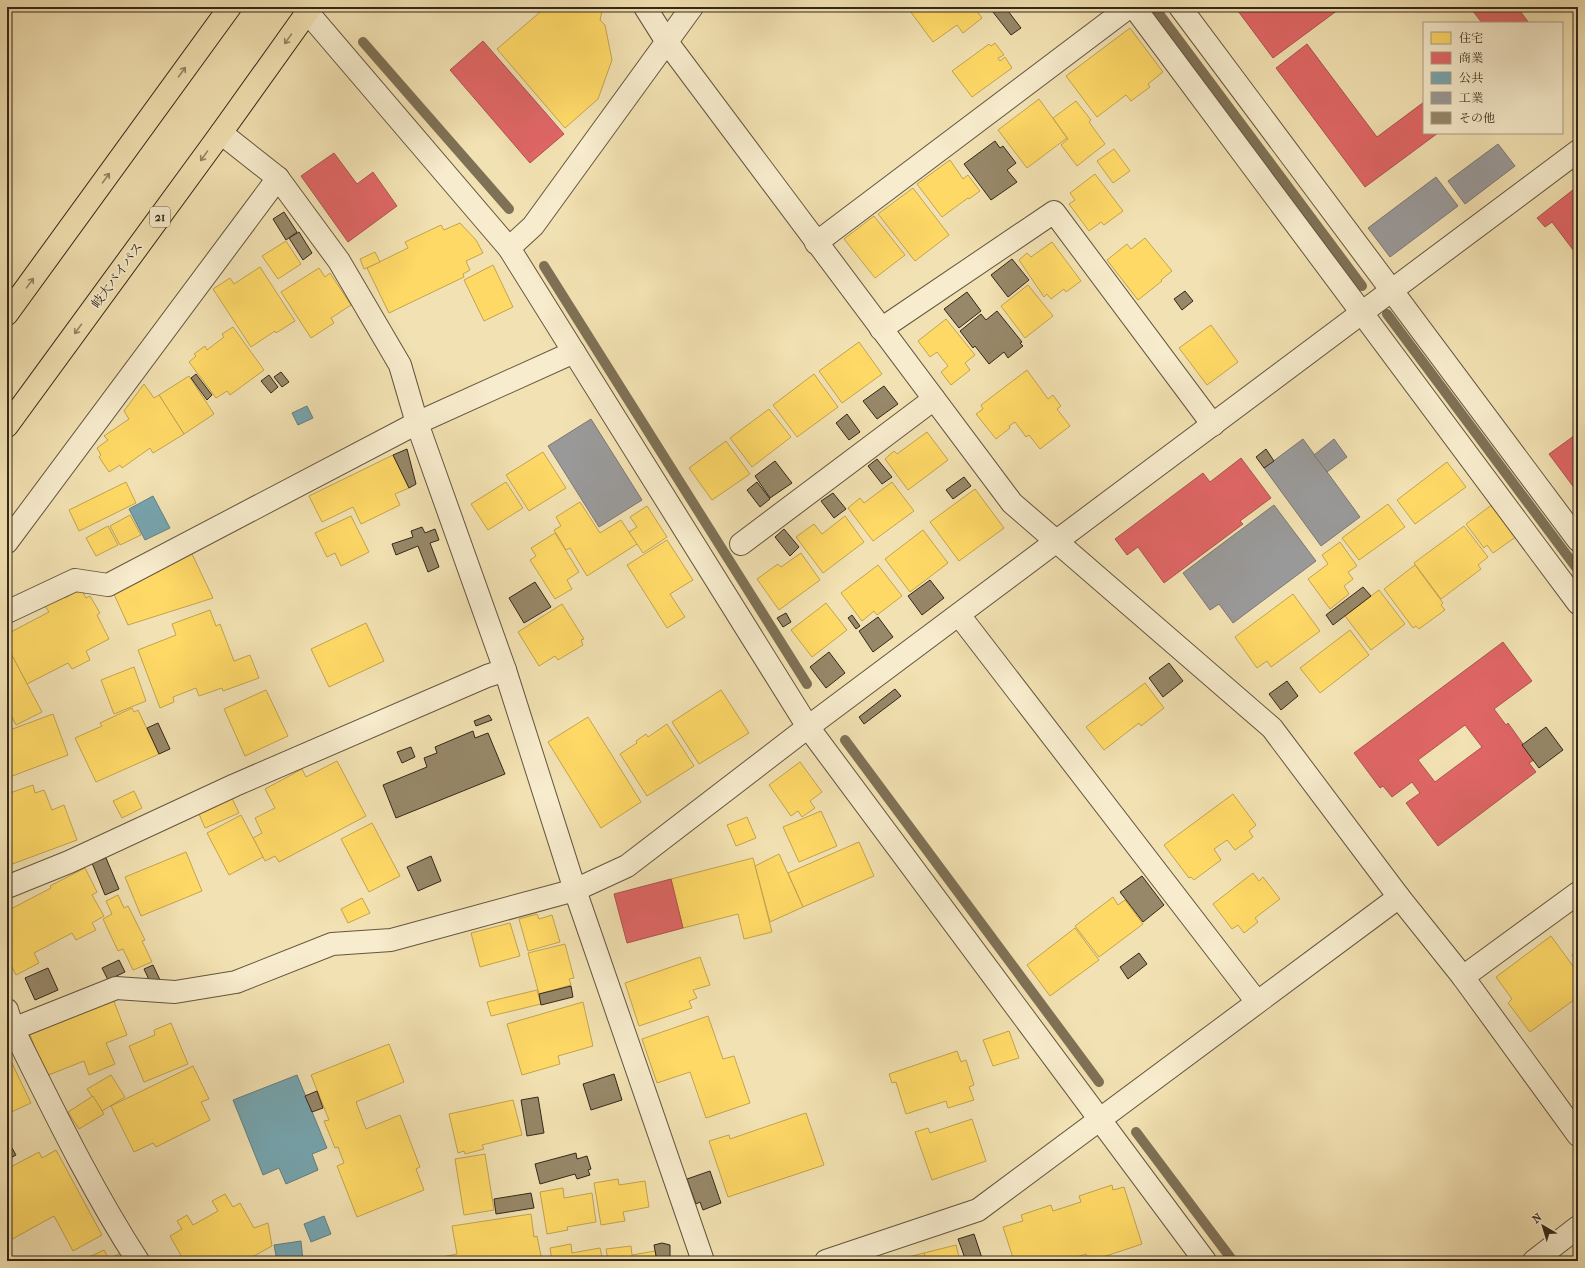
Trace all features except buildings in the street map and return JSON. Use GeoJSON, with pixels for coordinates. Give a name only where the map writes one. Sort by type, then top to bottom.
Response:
{"type":"FeatureCollection","features":[{"type":"Feature","properties":{"kind":"highway"},"geometry":{"type":"LineString","coordinates":[[7,314],[230,7]]}},
{"type":"Feature","properties":{"kind":"highway","name":"岐大バイパス"},"geometry":{"type":"LineString","coordinates":[[7,426],[221,133],[307,9]]}},
{"type":"Feature","properties":{"kind":"street"},"geometry":{"type":"LineString","coordinates":[[645,7],[667,42],[1012,503],[1272,728],[1399,897],[1463,977],[1578,1135]]}},
{"type":"Feature","properties":{"kind":"street"},"geometry":{"type":"LineString","coordinates":[[509,248],[533,226],[692,7]]}},
{"type":"Feature","properties":{"kind":"street"},"geometry":{"type":"LineString","coordinates":[[816,243],[1129,7]]}},
{"type":"Feature","properties":{"kind":"street"},"geometry":{"type":"LineString","coordinates":[[1134,7],[1578,604]]}},
{"type":"Feature","properties":{"kind":"street"},"geometry":{"type":"LineString","coordinates":[[1180,7],[1578,540]]}},
{"type":"Feature","properties":{"kind":"street"},"geometry":{"type":"LineString","coordinates":[[307,9],[509,248],[808,727],[1205,1261]]}},
{"type":"Feature","properties":{"kind":"street"},"geometry":{"type":"LineString","coordinates":[[221,133],[278,178],[339,261],[400,365],[417,423],[504,670],[575,890],[703,1261]]}},
{"type":"Feature","properties":{"kind":"street"},"geometry":{"type":"LineString","coordinates":[[138,1261],[78,1160],[10,1020],[116,988],[176,992],[236,982],[332,944],[391,940],[575,890],[627,866],[808,727],[1578,151]]}},
{"type":"Feature","properties":{"kind":"street"},"geometry":{"type":"LineString","coordinates":[[7,542],[278,178]]}},
{"type":"Feature","properties":{"kind":"street"},"geometry":{"type":"LineString","coordinates":[[881,329],[1054,212],[1213,425]]}},
{"type":"Feature","properties":{"kind":"street"},"geometry":{"type":"LineString","coordinates":[[7,612],[75,580],[108,584],[417,423],[574,352]]}},
{"type":"Feature","properties":{"kind":"street"},"geometry":{"type":"LineString","coordinates":[[741,544],[934,399]]}},
{"type":"Feature","properties":{"kind":"street"},"geometry":{"type":"LineString","coordinates":[[959,615],[1257,1002]]}},
{"type":"Feature","properties":{"kind":"street"},"geometry":{"type":"LineString","coordinates":[[7,886],[69,862],[235,785],[504,670]]}},
{"type":"Feature","properties":{"kind":"street"},"geometry":{"type":"LineString","coordinates":[[1463,977],[1578,893]]}},
{"type":"Feature","properties":{"kind":"street"},"geometry":{"type":"LineString","coordinates":[[826,1261],[978,1210],[1399,897]]}},
{"type":"Feature","properties":{"kind":"street"},"geometry":{"type":"LineString","coordinates":[[1534,1261],[1578,1227]]}},
{"type":"Feature","properties":{"kind":"waterway"},"geometry":{"type":"LineString","coordinates":[[1154,7],[1362,286]]}},
{"type":"Feature","properties":{"kind":"waterway"},"geometry":{"type":"LineString","coordinates":[[363,42],[509,209]]}},
{"type":"Feature","properties":{"kind":"waterway"},"geometry":{"type":"LineString","coordinates":[[544,266],[807,684]]}},
{"type":"Feature","properties":{"kind":"waterway"},"geometry":{"type":"LineString","coordinates":[[1387,314],[1578,570]]}},
{"type":"Feature","properties":{"kind":"waterway"},"geometry":{"type":"LineString","coordinates":[[845,740],[1099,1082]]}},
{"type":"Feature","properties":{"kind":"waterway"},"geometry":{"type":"LineString","coordinates":[[1136,1132],[1233,1261]]}}]}
